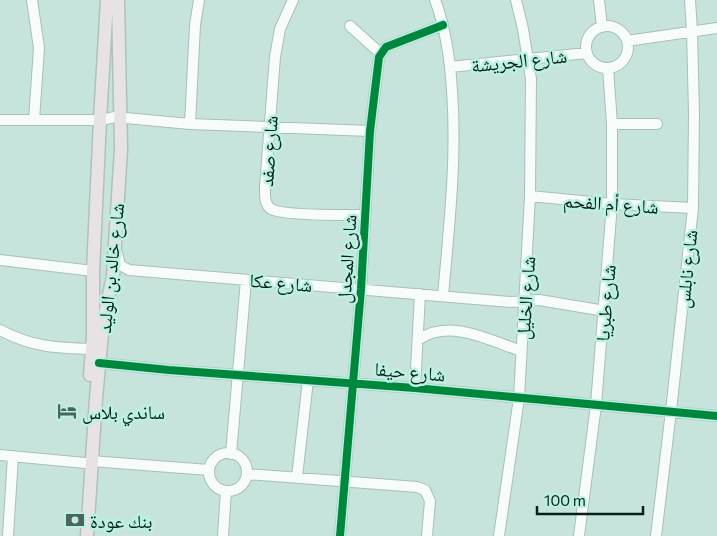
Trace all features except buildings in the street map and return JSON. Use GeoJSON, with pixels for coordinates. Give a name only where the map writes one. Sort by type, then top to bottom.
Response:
{"type":"FeatureCollection","features":[{"type":"Feature","properties":{"kind":"main road","name":"شارع خالد بن الوليد"},"geometry":{"type":"LineString","coordinates":[[87,536],[93,271],[107,0]]}},
{"type":"Feature","properties":{"kind":"main road","name":"شارع خالد بن الوليد"},"geometry":{"type":"LineString","coordinates":[[79,536],[103,323],[113,276],[122,119],[119,104],[118,0]]}},
{"type":"Feature","properties":{"kind":"main road"},"geometry":{"type":"LineString","coordinates":[[101,104],[104,108],[115,107],[119,104]]}},
{"type":"Feature","properties":{"kind":"main road"},"geometry":{"type":"LineString","coordinates":[[93,271],[102,279],[113,276]]}},
{"type":"Feature","properties":{"kind":"street"},"geometry":{"type":"LineString","coordinates":[[32,0],[39,48],[34,120]]}},
{"type":"Feature","properties":{"kind":"street"},"geometry":{"type":"LineString","coordinates":[[190,124],[195,25],[199,0]]}},
{"type":"Feature","properties":{"kind":"street","name":"شارع صفد"},"geometry":{"type":"LineString","coordinates":[[293,0],[280,29],[275,57],[265,198],[271,209],[293,213],[366,215]]}},
{"type":"Feature","properties":{"kind":"street"},"geometry":{"type":"LineString","coordinates":[[435,0],[443,24],[450,67],[454,155],[443,296]]}},
{"type":"Feature","properties":{"kind":"street","name":"شارع الخليل"},"geometry":{"type":"LineString","coordinates":[[499,536],[519,398],[530,196],[531,79],[516,0]]}},
{"type":"Feature","properties":{"kind":"street"},"geometry":{"type":"LineString","coordinates":[[599,0],[602,27]]}},
{"type":"Feature","properties":{"kind":"street","name":"شارع نابلس"},"geometry":{"type":"LineString","coordinates":[[656,536],[672,412],[693,208],[694,113],[690,0]]}},
{"type":"Feature","properties":{"kind":"street"},"geometry":{"type":"LineString","coordinates":[[350,26],[380,53],[386,47],[443,24]]}},
{"type":"Feature","properties":{"kind":"street"},"geometry":{"type":"LineString","coordinates":[[602,27],[618,29],[627,41],[627,54],[624,60],[614,67],[608,68],[595,64],[587,53],[589,36],[602,27]]}},
{"type":"Feature","properties":{"kind":"street"},"geometry":{"type":"LineString","coordinates":[[627,41],[717,28]]}},
{"type":"Feature","properties":{"kind":"street","name":"شارع المجدل"},"geometry":{"type":"LineString","coordinates":[[340,536],[362,289],[370,131],[380,53]]}},
{"type":"Feature","properties":{"kind":"street","name":"شارع الجريشة"},"geometry":{"type":"LineString","coordinates":[[450,67],[587,53]]}},
{"type":"Feature","properties":{"kind":"street","name":"شارع طبريا"},"geometry":{"type":"LineString","coordinates":[[579,536],[596,405],[612,204],[612,124],[608,68]]}},
{"type":"Feature","properties":{"kind":"street"},"geometry":{"type":"LineString","coordinates":[[0,120],[100,120],[110,117],[190,124],[370,131]]}},
{"type":"Feature","properties":{"kind":"street"},"geometry":{"type":"LineString","coordinates":[[612,124],[657,124]]}},
{"type":"Feature","properties":{"kind":"street","name":"شارع أم الفحم"},"geometry":{"type":"LineString","coordinates":[[530,196],[612,204],[693,208]]}},
{"type":"Feature","properties":{"kind":"street","name":"شارع عكا"},"geometry":{"type":"LineString","coordinates":[[114,245],[120,265],[128,270],[443,296],[524,301],[539,300],[604,311]]}},
{"type":"Feature","properties":{"kind":"street"},"geometry":{"type":"LineString","coordinates":[[0,260],[93,271]]}},
{"type":"Feature","properties":{"kind":"street"},"geometry":{"type":"LineString","coordinates":[[231,454],[246,280]]}},
{"type":"Feature","properties":{"kind":"street"},"geometry":{"type":"LineString","coordinates":[[415,388],[420,294]]}},
{"type":"Feature","properties":{"kind":"street"},"geometry":{"type":"LineString","coordinates":[[0,330],[21,341],[45,347],[92,349]]}},
{"type":"Feature","properties":{"kind":"street"},"geometry":{"type":"LineString","coordinates":[[418,340],[433,331],[467,332],[521,351]]}},
{"type":"Feature","properties":{"kind":"street","name":"شارع حيفا"},"geometry":{"type":"LineString","coordinates":[[99,363],[415,388],[717,416]]}},
{"type":"Feature","properties":{"kind":"street"},"geometry":{"type":"LineString","coordinates":[[297,477],[308,380]]}},
{"type":"Feature","properties":{"kind":"street"},"geometry":{"type":"LineString","coordinates":[[231,454],[243,460],[247,474],[238,488],[226,491],[214,484],[210,477],[210,470],[212,462],[217,457],[231,454]]}},
{"type":"Feature","properties":{"kind":"street"},"geometry":{"type":"LineString","coordinates":[[0,455],[210,470]]}},
{"type":"Feature","properties":{"kind":"street"},"geometry":{"type":"LineString","coordinates":[[8,536],[13,456]]}},
{"type":"Feature","properties":{"kind":"street"},"geometry":{"type":"LineString","coordinates":[[247,474],[417,487],[425,490],[430,501],[427,536]]}},
{"type":"Feature","properties":{"kind":"street"},"geometry":{"type":"LineString","coordinates":[[223,536],[226,491]]}},
{"type":"Feature","properties":{"kind":"cycle path"},"geometry":{"type":"LineString","coordinates":[[340,536],[361,289],[370,131],[379,57],[386,47],[443,25]]}},
{"type":"Feature","properties":{"kind":"cycle path"},"geometry":{"type":"LineString","coordinates":[[99,363],[415,388],[717,416]]}},
{"type":"Feature","properties":{"kind":"place","name":"ساندي بلاس"},"geometry":{"type":"Point","coordinates":[67,411]}},
{"type":"Feature","properties":{"kind":"place","name":"بنك عودة"},"geometry":{"type":"Point","coordinates":[75,520]}}]}
